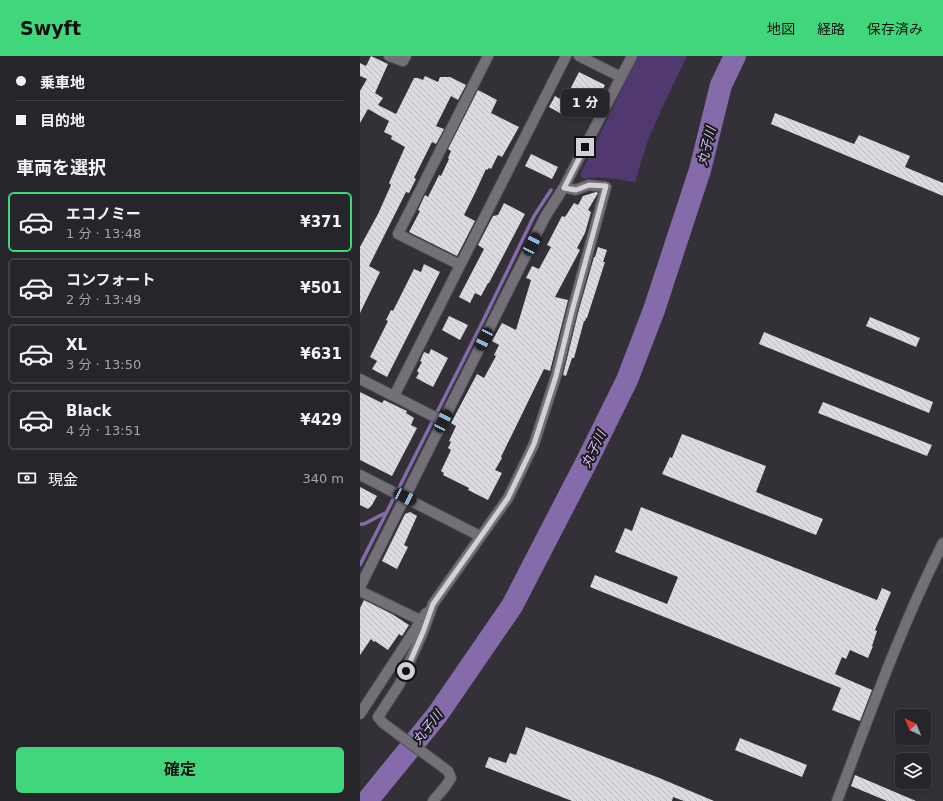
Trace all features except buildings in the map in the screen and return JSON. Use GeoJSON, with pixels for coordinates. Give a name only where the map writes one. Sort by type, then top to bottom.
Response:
{"type":"FeatureCollection","features":[{"type":"Feature","properties":{"kind":"street"},"geometry":{"type":"LineString","coordinates":[[389,56],[403,61],[406,56]]}},
{"type":"Feature","properties":{"kind":"street"},"geometry":{"type":"LineString","coordinates":[[460,266],[398,234],[488,56]]}},
{"type":"Feature","properties":{"kind":"street"},"geometry":{"type":"LineString","coordinates":[[394,396],[566,56]]}},
{"type":"Feature","properties":{"kind":"street"},"geometry":{"type":"LineString","coordinates":[[579,56],[621,77]]}},
{"type":"Feature","properties":{"kind":"street"},"geometry":{"type":"LineString","coordinates":[[360,588],[545,217],[564,188],[632,56]]}},
{"type":"Feature","properties":{"kind":"street"},"geometry":{"type":"LineString","coordinates":[[360,714],[420,620],[508,498],[534,444],[556,376],[606,186],[589,185],[576,190],[564,188]]}},
{"type":"Feature","properties":{"kind":"street"},"geometry":{"type":"LineString","coordinates":[[360,379],[443,421]]}},
{"type":"Feature","properties":{"kind":"street"},"geometry":{"type":"LineString","coordinates":[[360,475],[480,536]]}},
{"type":"Feature","properties":{"kind":"street"},"geometry":{"type":"LineString","coordinates":[[837,801],[898,644],[928,573],[943,542]]}},
{"type":"Feature","properties":{"kind":"street"},"geometry":{"type":"LineString","coordinates":[[360,591],[420,620]]}},
{"type":"Feature","properties":{"kind":"street"},"geometry":{"type":"LineString","coordinates":[[433,604],[399,685],[378,717],[383,723],[448,771],[451,778],[433,801]]}},
{"type":"Feature","properties":{"kind":"shaded area"},"geometry":{"type":"Polygon","coordinates":[[[638,56],[687,56],[648,140],[635,182],[604,178],[585,179],[581,177],[581,173],[638,56]]]}},
{"type":"Feature","properties":{"kind":"waterway","name":"丸子川"},"geometry":{"type":"LineString","coordinates":[[367,801],[437,715],[512,606],[588,459],[627,380],[654,310],[700,170],[721,85],[735,56]]}},
{"type":"Feature","properties":{"kind":"waterway"},"geometry":{"type":"LineString","coordinates":[[360,565],[482,323],[534,216],[551,190]]}},
{"type":"Feature","properties":{"kind":"waterway"},"geometry":{"type":"LineString","coordinates":[[360,524],[364,524],[385,513]]}},
{"type":"Feature","properties":{"kind":"route"},"geometry":{"type":"LineString","coordinates":[[406,671],[433,604],[508,498],[534,444],[556,376],[606,186],[589,185],[576,190],[564,188],[585,147]]}}]}
